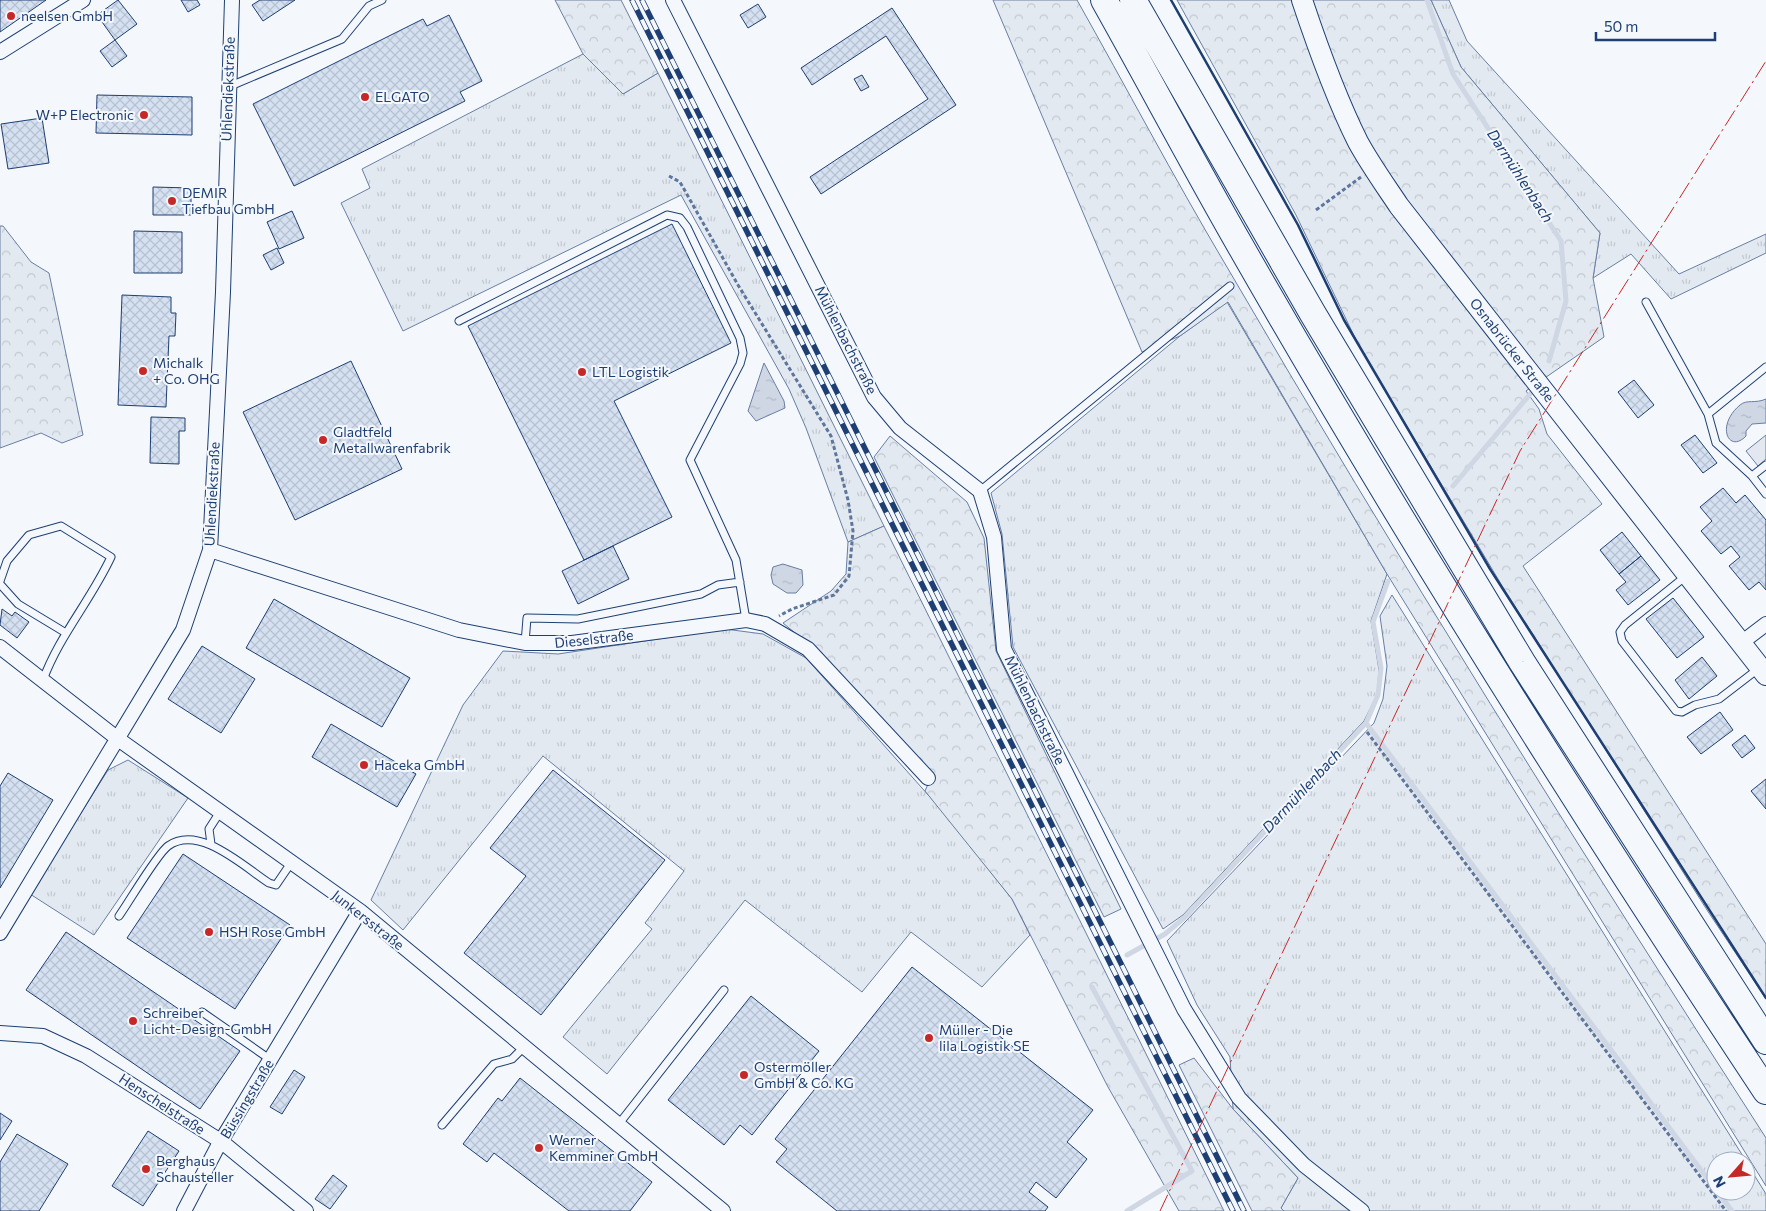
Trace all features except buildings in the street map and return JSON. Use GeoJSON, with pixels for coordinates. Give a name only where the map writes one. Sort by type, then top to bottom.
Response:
{"type":"FeatureCollection","features":[{"type":"Feature","properties":{"kind":"highway"},"geometry":{"type":"LineString","coordinates":[[1104,0],[1241,247],[1397,510],[1498,676],[1653,921],[1766,1091]]}},
{"type":"Feature","properties":{"kind":"highway"},"geometry":{"type":"LineString","coordinates":[[1134,0],[1313,314],[1522,662],[1766,1041]]}},
{"type":"Feature","properties":{"kind":"main road","name":"Osnabrücker Straße"},"geometry":{"type":"LineString","coordinates":[[1302,0],[1324,64],[1345,114],[1374,168],[1419,232],[1763,671]]}},
{"type":"Feature","properties":{"kind":"street"},"geometry":{"type":"LineString","coordinates":[[0,52],[83,0]]}},
{"type":"Feature","properties":{"kind":"street","name":"Uhlendiekstraße"},"geometry":{"type":"LineString","coordinates":[[0,932],[183,630],[210,550],[223,292],[232,0]]}},
{"type":"Feature","properties":{"kind":"street","name":"Mühlenbachstraße"},"geometry":{"type":"LineString","coordinates":[[673,0],[874,397],[900,428],[980,491],[994,537],[1004,649],[1184,1010],[1239,1098],[1304,1165],[1362,1211]]}},
{"type":"Feature","properties":{"kind":"street","name":"Dieselstraße"},"geometry":{"type":"LineString","coordinates":[[210,550],[459,630],[525,643],[572,643],[746,620],[765,624],[808,649],[928,778]]}},
{"type":"Feature","properties":{"kind":"street"},"geometry":{"type":"LineString","coordinates":[[1742,643],[1766,624]]}},
{"type":"Feature","properties":{"kind":"street","name":"Junkersstraße"},"geometry":{"type":"LineString","coordinates":[[0,647],[118,739],[360,911],[723,1211]]}},
{"type":"Feature","properties":{"kind":"street","name":"Büssingstraße"},"geometry":{"type":"LineString","coordinates":[[184,1211],[222,1142],[360,911]]}},
{"type":"Feature","properties":{"kind":"street","name":"Henschelstraße"},"geometry":{"type":"LineString","coordinates":[[0,1033],[43,1036],[86,1056],[222,1142],[306,1211]]}},
{"type":"Feature","properties":{"kind":"lane"},"geometry":{"type":"LineString","coordinates":[[228,88],[342,39],[369,6],[382,0]]}},
{"type":"Feature","properties":{"kind":"lane"},"geometry":{"type":"LineString","coordinates":[[459,321],[667,215],[680,218],[688,227],[736,330],[743,353],[740,364],[690,460],[736,560],[746,620]]}},
{"type":"Feature","properties":{"kind":"lane"},"geometry":{"type":"LineString","coordinates":[[980,491],[1230,286]]}},
{"type":"Feature","properties":{"kind":"lane"},"geometry":{"type":"LineString","coordinates":[[1646,302],[1708,414],[1716,443],[1752,476],[1766,494]]}},
{"type":"Feature","properties":{"kind":"lane"},"geometry":{"type":"LineString","coordinates":[[1708,414],[1766,366]]}},
{"type":"Feature","properties":{"kind":"lane"},"geometry":{"type":"LineString","coordinates":[[1752,476],[1766,465]]}},
{"type":"Feature","properties":{"kind":"lane"},"geometry":{"type":"LineString","coordinates":[[43,680],[52,656],[98,585],[111,557],[61,526],[29,535],[7,561],[0,582],[18,604],[66,633]]}},
{"type":"Feature","properties":{"kind":"lane"},"geometry":{"type":"LineString","coordinates":[[1688,574],[1625,625],[1620,632],[1622,642],[1676,710],[1682,712],[1695,704],[1719,699],[1763,671]]}},
{"type":"Feature","properties":{"kind":"lane"},"geometry":{"type":"LineString","coordinates":[[525,643],[527,618],[578,618],[701,594],[718,585],[740,582]]}},
{"type":"Feature","properties":{"kind":"lane"},"geometry":{"type":"LineString","coordinates":[[211,844],[210,830],[220,812]]}},
{"type":"Feature","properties":{"kind":"lane"},"geometry":{"type":"LineString","coordinates":[[119,916],[166,847],[178,840],[191,838],[211,844],[269,884],[276,885],[291,863]]}},
{"type":"Feature","properties":{"kind":"lane"},"geometry":{"type":"LineString","coordinates":[[618,1124],[724,990]]}},
{"type":"Feature","properties":{"kind":"lane"},"geometry":{"type":"LineString","coordinates":[[202,1012],[271,1060]]}},
{"type":"Feature","properties":{"kind":"lane"},"geometry":{"type":"LineString","coordinates":[[442,1125],[494,1064],[512,1059],[524,1047]]}},
{"type":"Feature","properties":{"kind":"path"},"geometry":{"type":"LineString","coordinates":[[1316,210],[1374,168]]}},
{"type":"Feature","properties":{"kind":"path"},"geometry":{"type":"LineString","coordinates":[[669,176],[680,182],[738,285],[831,436],[848,500],[853,531],[850,576],[834,595],[792,609],[765,624]]}},
{"type":"Feature","properties":{"kind":"path"},"geometry":{"type":"LineString","coordinates":[[1367,732],[1726,1211]]}},
{"type":"Feature","properties":{"kind":"green space"},"geometry":{"type":"Polygon","coordinates":[[[555,0],[621,0],[658,73],[623,94],[583,54],[555,0]]]}},
{"type":"Feature","properties":{"kind":"green space"},"geometry":{"type":"Polygon","coordinates":[[[993,0],[1077,0],[1205,230],[1422,594],[1558,813],[1766,1138],[1766,1186],[1756,1170],[1756,1151],[1744,1151],[1387,574],[1228,302],[1180,336],[1142,352],[993,0]]]}},
{"type":"Feature","properties":{"kind":"green space"},"geometry":{"type":"Polygon","coordinates":[[[1177,0],[1431,0],[1461,67],[1600,233],[1593,278],[1604,337],[1526,391],[1539,409],[1547,434],[1602,504],[1523,566],[1766,944],[1766,999],[1707,910],[1501,584],[1359,346],[1296,215],[1177,0]]]}},
{"type":"Feature","properties":{"kind":"green space"},"geometry":{"type":"Polygon","coordinates":[[[1431,0],[1449,0],[1467,41],[1679,274],[1766,234],[1766,253],[1671,299],[1631,254],[1593,278],[1600,233],[1461,67],[1431,0]]]}},
{"type":"Feature","properties":{"kind":"green space"},"geometry":{"type":"Polygon","coordinates":[[[583,54],[623,94],[658,73],[884,526],[848,542],[806,428],[789,389],[681,195],[403,331],[341,203],[370,188],[362,169],[583,54]]]}},
{"type":"Feature","properties":{"kind":"green space"},"geometry":{"type":"Polygon","coordinates":[[[0,226],[3,226],[31,262],[49,273],[83,435],[62,443],[41,433],[0,448],[0,226]]]}},
{"type":"Feature","properties":{"kind":"green space"},"geometry":{"type":"Polygon","coordinates":[[[1227,302],[1387,574],[1371,621],[1379,670],[1377,695],[1364,721],[1183,915],[1163,929],[1013,647],[1002,534],[991,493],[1180,336],[1227,302]]]}},
{"type":"Feature","properties":{"kind":"green space"},"geometry":{"type":"Polygon","coordinates":[[[890,436],[967,502],[984,538],[996,651],[1121,909],[1104,917],[874,457],[890,436]]]}},
{"type":"Feature","properties":{"kind":"green space"},"geometry":{"type":"Polygon","coordinates":[[[884,526],[1224,1211],[1179,1211],[1108,1087],[1012,899],[925,791],[932,775],[812,647],[783,623],[831,591],[846,574],[848,542],[884,526]]]}},
{"type":"Feature","properties":{"kind":"green space"},"geometry":{"type":"Polygon","coordinates":[[[1392,595],[1740,1151],[1706,1151],[1706,1201],[1756,1201],[1756,1178],[1766,1194],[1766,1211],[1284,1211],[1281,1208],[1298,1178],[1233,1109],[1230,1057],[1197,1005],[1167,941],[1374,723],[1383,699],[1387,666],[1380,616],[1392,595]]]}},
{"type":"Feature","properties":{"kind":"green space"},"geometry":{"type":"Polygon","coordinates":[[[725,629],[763,634],[806,658],[947,816],[1012,899],[1030,935],[982,987],[911,932],[862,992],[745,900],[607,1074],[563,1037],[652,929],[645,923],[684,871],[543,756],[403,930],[371,900],[463,705],[503,651],[558,654],[725,629]]]}},
{"type":"Feature","properties":{"kind":"green space"},"geometry":{"type":"Polygon","coordinates":[[[128,760],[188,798],[94,935],[30,894],[108,770],[128,760]]]}},
{"type":"Feature","properties":{"kind":"green space"},"geometry":{"type":"Polygon","coordinates":[[[1194,1058],[1233,1109],[1298,1178],[1281,1208],[1284,1211],[1252,1211],[1179,1065],[1194,1058]]]}},
{"type":"Feature","properties":{"kind":"shaded area"},"geometry":{"type":"Polygon","coordinates":[[[1766,435],[1766,459],[1758,466],[1746,451],[1766,435]]]}},
{"type":"Feature","properties":{"kind":"water"},"geometry":{"type":"Polygon","coordinates":[[[764,363],[784,401],[785,408],[756,421],[748,411],[764,363]]]}},
{"type":"Feature","properties":{"kind":"water"},"geometry":{"type":"Polygon","coordinates":[[[1766,399],[1766,423],[1752,424],[1746,431],[1746,436],[1740,441],[1734,442],[1730,440],[1726,429],[1732,413],[1743,403],[1766,399]]]}},
{"type":"Feature","properties":{"kind":"water"},"geometry":{"type":"Polygon","coordinates":[[[783,564],[802,570],[803,585],[796,593],[787,593],[773,584],[771,575],[773,567],[783,564]]]}},
{"type":"Feature","properties":{"kind":"waterway","name":"Darmühlenbach"},"geometry":{"type":"LineString","coordinates":[[1427,0],[1453,74],[1561,241],[1566,301],[1549,361]]}},
{"type":"Feature","properties":{"kind":"waterway","name":"Darmühlenbach"},"geometry":{"type":"LineString","coordinates":[[1453,486],[1531,393]]}},
{"type":"Feature","properties":{"kind":"waterway","name":"Darmühlenbach"},"geometry":{"type":"LineString","coordinates":[[1127,955],[1165,934],[1184,918],[1366,723],[1378,695],[1381,668],[1373,622],[1388,581]]}},
{"type":"Feature","properties":{"kind":"waterway"},"geometry":{"type":"LineString","coordinates":[[1366,723],[1706,1177]]}},
{"type":"Feature","properties":{"kind":"waterway","name":"Darmühlenbach"},"geometry":{"type":"LineString","coordinates":[[1092,987],[1192,1171],[1127,1211]]}},
{"type":"Feature","properties":{"kind":"waterway"},"geometry":{"type":"LineString","coordinates":[[1724,1201],[1732,1211]]}},
{"type":"Feature","properties":{"kind":"railway"},"geometry":{"type":"LineString","coordinates":[[632,0],[1233,1211]]}},
{"type":"Feature","properties":{"kind":"railway"},"geometry":{"type":"LineString","coordinates":[[642,0],[1244,1211]]}},
{"type":"Feature","properties":{"kind":"wall"},"geometry":{"type":"LineString","coordinates":[[1171,0],[1298,225],[1344,320],[1490,569],[1766,998]]}},
{"type":"Feature","properties":{"kind":"power"},"geometry":{"type":"LineString","coordinates":[[1160,1211],[1520,451],[1766,61]]}},
{"type":"Feature","properties":{"kind":"place","name":"neelsen GmbH"},"geometry":{"type":"Point","coordinates":[11,16]}},
{"type":"Feature","properties":{"kind":"place","name":"ELGATO"},"geometry":{"type":"Point","coordinates":[365,97]}},
{"type":"Feature","properties":{"kind":"place","name":"W+P Electronic"},"geometry":{"type":"Point","coordinates":[144,115]}},
{"type":"Feature","properties":{"kind":"place","name":"DEMIR Tiefbau GmbH"},"geometry":{"type":"Point","coordinates":[172,201]}},
{"type":"Feature","properties":{"kind":"place","name":"Michalk + Co. OHG"},"geometry":{"type":"Point","coordinates":[143,371]}},
{"type":"Feature","properties":{"kind":"place","name":"LTL Logistik"},"geometry":{"type":"Point","coordinates":[582,372]}},
{"type":"Feature","properties":{"kind":"place","name":"Gladtfeld Metallwarenfabrik"},"geometry":{"type":"Point","coordinates":[323,440]}},
{"type":"Feature","properties":{"kind":"place","name":"Haceka GmbH"},"geometry":{"type":"Point","coordinates":[364,765]}},
{"type":"Feature","properties":{"kind":"place","name":"HSH Rose GmbH"},"geometry":{"type":"Point","coordinates":[209,932]}},
{"type":"Feature","properties":{"kind":"place","name":"Schreiber Licht-Design-GmbH"},"geometry":{"type":"Point","coordinates":[133,1021]}},
{"type":"Feature","properties":{"kind":"place","name":"Müller - Die lila Logistik SE"},"geometry":{"type":"Point","coordinates":[929,1038]}},
{"type":"Feature","properties":{"kind":"place","name":"Ostermöller GmbH & Co. KG"},"geometry":{"type":"Point","coordinates":[744,1075]}},
{"type":"Feature","properties":{"kind":"place","name":"Werner Kemminer GmbH"},"geometry":{"type":"Point","coordinates":[539,1148]}},
{"type":"Feature","properties":{"kind":"place","name":"Berghaus Schausteller"},"geometry":{"type":"Point","coordinates":[146,1169]}}]}
